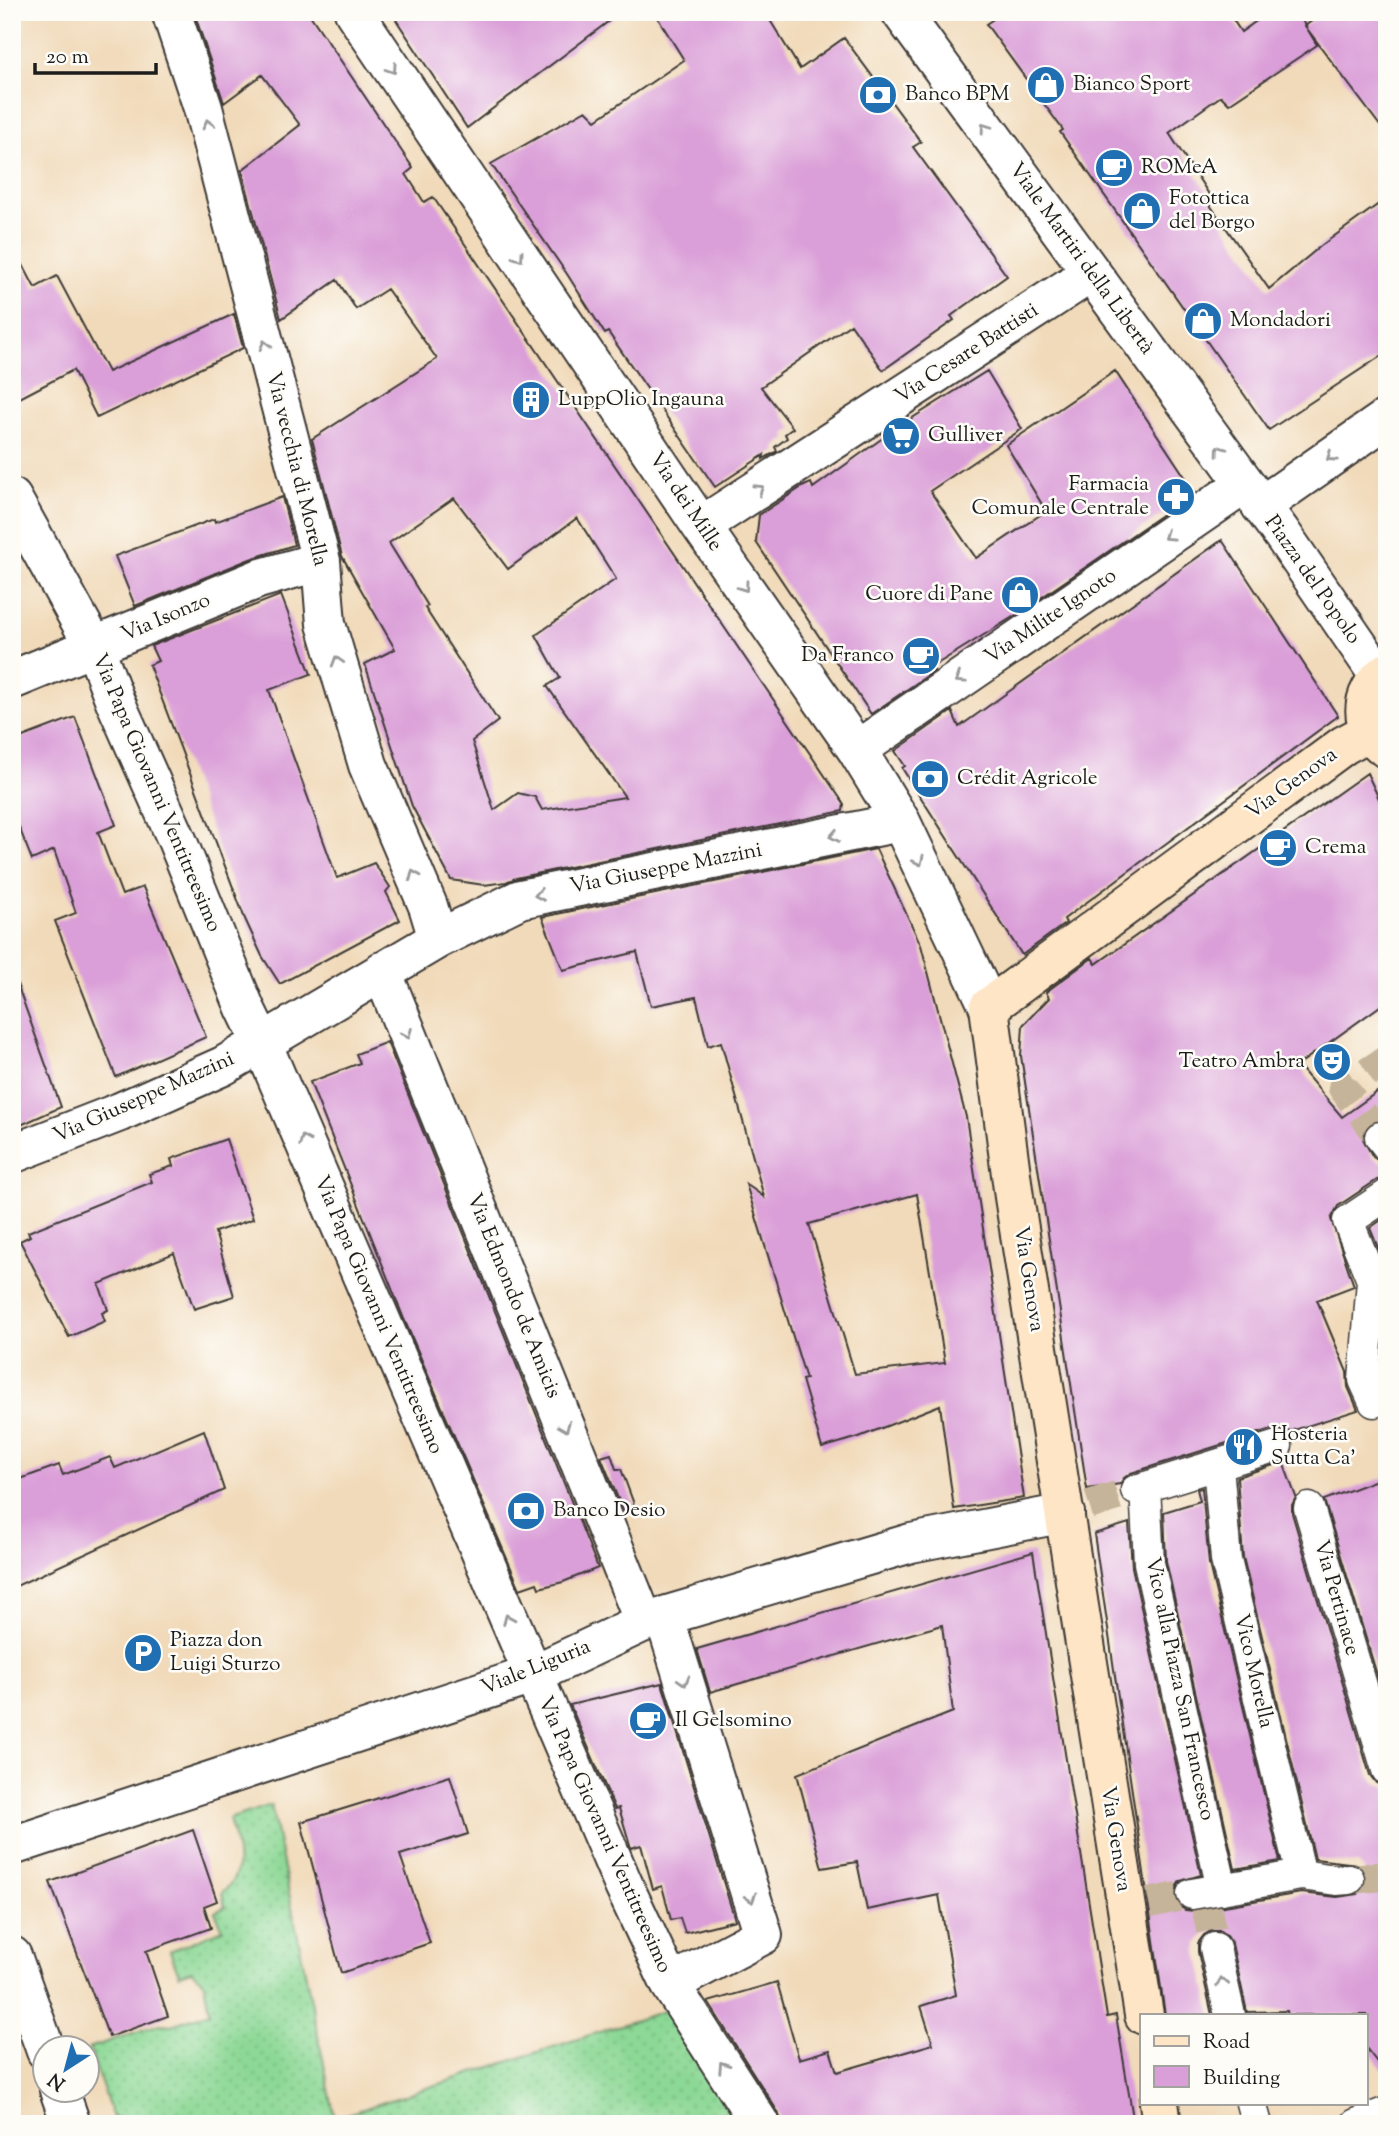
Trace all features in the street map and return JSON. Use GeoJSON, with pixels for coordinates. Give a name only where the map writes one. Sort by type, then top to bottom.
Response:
{"type":"FeatureCollection","features":[{"type":"Feature","properties":{"kind":"main road"},"geometry":{"type":"LineString","coordinates":[[1378,740],[1365,717],[1365,702],[1371,688],[1383,674]]}},
{"type":"Feature","properties":{"kind":"main road","name":"Via Genova"},"geometry":{"type":"LineString","coordinates":[[1144,2014],[1138,1905],[1077,1509],[1014,1197],[989,1007],[1345,745],[1378,740]]}},
{"type":"Feature","properties":{"kind":"main road"},"geometry":{"type":"LineString","coordinates":[[1159,2104],[1162,2124]]}},
{"type":"Feature","properties":{"kind":"street","name":"Via vecchia di Morella"},"geometry":{"type":"LineString","coordinates":[[171,12],[203,108],[321,561],[326,624],[368,765],[428,906],[438,939]]}},
{"type":"Feature","properties":{"kind":"street","name":"Via dei Mille"},"geometry":{"type":"LineString","coordinates":[[354,12],[701,526],[857,750],[901,822],[989,1007]]}},
{"type":"Feature","properties":{"kind":"street","name":"Viale Martiri della Libertà"},"geometry":{"type":"LineString","coordinates":[[901,12],[1253,495]]}},
{"type":"Feature","properties":{"kind":"street","name":"Via Cesare Battisti"},"geometry":{"type":"LineString","coordinates":[[701,526],[1091,273]]}},
{"type":"Feature","properties":{"kind":"street","name":"Piazza del Popolo"},"geometry":{"type":"LineString","coordinates":[[1383,674],[1253,495],[1387,418]]}},
{"type":"Feature","properties":{"kind":"street","name":"Via Milite Ignoto"},"geometry":{"type":"LineString","coordinates":[[857,750],[1253,495]]}},
{"type":"Feature","properties":{"kind":"street","name":"Via Papa Giovanni Ventitreesimo"},"geometry":{"type":"LineString","coordinates":[[12,498],[96,648],[115,701],[177,840],[245,1008],[624,1885],[670,1984],[760,2124]]}},
{"type":"Feature","properties":{"kind":"street","name":"Via Isonzo"},"geometry":{"type":"LineString","coordinates":[[12,680],[96,648],[258,579],[321,561]]}},
{"type":"Feature","properties":{"kind":"street","name":"Via Giuseppe Mazzini"},"geometry":{"type":"LineString","coordinates":[[438,939],[520,898],[901,822]]}},
{"type":"Feature","properties":{"kind":"street"},"geometry":{"type":"LineString","coordinates":[[382,971],[438,939]]}},
{"type":"Feature","properties":{"kind":"street","name":"Via Giuseppe Mazzini"},"geometry":{"type":"LineString","coordinates":[[12,1154],[120,1112],[223,1066],[382,971]]}},
{"type":"Feature","properties":{"kind":"street","name":"Via Edmondo de Amicis"},"geometry":{"type":"LineString","coordinates":[[382,971],[654,1619],[763,1935],[670,1984]]}},
{"type":"Feature","properties":{"kind":"street"},"geometry":{"type":"LineString","coordinates":[[1374,1402],[1364,1380],[1372,1280],[1348,1221],[1387,1195]]}},
{"type":"Feature","properties":{"kind":"street"},"geometry":{"type":"LineString","coordinates":[[1218,1465],[1277,1446]]}},
{"type":"Feature","properties":{"kind":"street","name":"Vico alla Piazza San Francesco"},"geometry":{"type":"LineString","coordinates":[[1218,1465],[1141,1489],[1149,1563],[1205,1894],[1301,1875]]}},
{"type":"Feature","properties":{"kind":"street","name":"Vico Morella"},"geometry":{"type":"LineString","coordinates":[[1218,1465],[1226,1560],[1301,1875]]}},
{"type":"Feature","properties":{"kind":"street","name":"Via Pertinace"},"geometry":{"type":"LineString","coordinates":[[1309,1508],[1387,1770]]}},
{"type":"Feature","properties":{"kind":"street","name":"Viale Liguria"},"geometry":{"type":"LineString","coordinates":[[12,1846],[532,1675],[654,1619],[911,1543],[1077,1509]]}},
{"type":"Feature","properties":{"kind":"street"},"geometry":{"type":"LineString","coordinates":[[1301,1875],[1349,1879]]}},
{"type":"Feature","properties":{"kind":"street"},"geometry":{"type":"LineString","coordinates":[[1215,1948],[1230,2014]]}},
{"type":"Feature","properties":{"kind":"street"},"geometry":{"type":"LineString","coordinates":[[12,1955],[40,2035]]}},
{"type":"Feature","properties":{"kind":"street"},"geometry":{"type":"LineString","coordinates":[[64,2104],[71,2124]]}},
{"type":"Feature","properties":{"kind":"street"},"geometry":{"type":"LineString","coordinates":[[1251,2104],[1257,2124]]}},
{"type":"Feature","properties":{"kind":"street"},"geometry":{"type":"LineString","coordinates":[[1356,2124],[1387,2112]]}},
{"type":"Feature","properties":{"kind":"green space"},"geometry":{"type":"Polygon","coordinates":[[[271,1805],[335,2118],[667,2010],[736,2124],[115,2124],[102,2086],[102,2044],[160,2024],[172,2025],[210,2012],[203,1980],[191,1971],[179,1975],[170,1951],[223,1929],[215,1912],[225,1907],[222,1892],[235,1876],[238,1858],[229,1819],[271,1805]]]}},
{"type":"Feature","properties":{"kind":"building"},"geometry":{"type":"Polygon","coordinates":[[[194,12],[308,12],[413,168],[406,174],[424,202],[433,197],[844,804],[843,811],[506,882],[484,885],[451,880],[412,806],[365,664],[395,649],[342,556],[312,439],[437,359],[387,289],[356,309],[337,280],[281,319],[242,170],[300,125],[262,75],[224,103],[194,12]],[[454,498],[389,543],[428,606],[425,608],[498,721],[472,741],[494,810],[518,793],[535,797],[542,810],[625,797],[547,686],[560,678],[536,635],[616,579],[577,518],[508,569],[454,498]]]}},
{"type":"Feature","properties":{"kind":"building"},"geometry":{"type":"Polygon","coordinates":[[[391,12],[621,12],[467,128],[391,12]]]}},
{"type":"Feature","properties":{"kind":"building"},"geometry":{"type":"Polygon","coordinates":[[[654,12],[765,12],[800,69],[844,38],[921,142],[913,147],[1007,276],[951,316],[954,320],[883,370],[851,324],[761,387],[793,428],[785,434],[787,438],[775,447],[777,451],[763,459],[764,455],[715,487],[608,332],[605,334],[491,164],[586,110],[596,120],[684,60],[654,12]]]}},
{"type":"Feature","properties":{"kind":"building"},"geometry":{"type":"Polygon","coordinates":[[[1004,12],[1228,12],[1241,32],[1269,12],[1297,12],[1317,45],[1229,104],[1221,96],[1169,133],[1214,202],[1210,205],[1269,289],[1322,245],[1387,198],[1387,352],[1269,430],[1060,132],[1063,130],[986,24],[1004,12]]]}},
{"type":"Feature","properties":{"kind":"building"},"geometry":{"type":"Polygon","coordinates":[[[1324,12],[1387,12],[1387,135],[1305,26],[1324,12]]]}},
{"type":"Feature","properties":{"kind":"building"},"geometry":{"type":"Polygon","coordinates":[[[12,244],[35,288],[57,276],[108,372],[234,314],[243,348],[97,418],[73,370],[12,402],[12,244]]]}},
{"type":"Feature","properties":{"kind":"building"},"geometry":{"type":"Polygon","coordinates":[[[987,371],[1022,429],[930,491],[976,558],[1046,511],[1006,445],[1115,371],[1195,492],[1016,615],[932,667],[934,671],[871,714],[756,542],[759,515],[802,487],[811,483],[813,488],[898,427],[987,371]]]}},
{"type":"Feature","properties":{"kind":"building"},"geometry":{"type":"Polygon","coordinates":[[[282,497],[294,545],[250,559],[135,606],[115,556],[282,497]]]}},
{"type":"Feature","properties":{"kind":"building"},"geometry":{"type":"Polygon","coordinates":[[[1222,540],[1338,716],[1064,919],[1066,923],[1022,955],[902,768],[905,766],[895,751],[952,711],[959,727],[1222,540]]]}},
{"type":"Feature","properties":{"kind":"building"},"geometry":{"type":"Polygon","coordinates":[[[281,595],[311,674],[269,690],[337,878],[374,863],[390,887],[386,892],[400,920],[280,984],[262,956],[245,919],[149,665],[158,661],[151,646],[281,595]]]}},
{"type":"Feature","properties":{"kind":"building"},"geometry":{"type":"Polygon","coordinates":[[[75,717],[116,825],[98,832],[122,895],[143,887],[206,1037],[116,1077],[55,921],[76,913],[54,850],[32,860],[12,809],[12,741],[75,717]]]}},
{"type":"Feature","properties":{"kind":"building"},"geometry":{"type":"Polygon","coordinates":[[[1367,773],[1387,816],[1387,1001],[1298,1065],[1342,1117],[1387,1085],[1387,1121],[1370,1123],[1364,1130],[1363,1139],[1373,1157],[1387,1166],[1387,1178],[1377,1180],[1338,1206],[1331,1219],[1354,1286],[1317,1300],[1347,1372],[1348,1387],[1358,1410],[1288,1432],[1272,1429],[1131,1473],[1120,1484],[1087,1489],[1021,1056],[1023,1025],[1049,998],[1046,992],[1092,958],[1096,964],[1367,773]]]}},
{"type":"Feature","properties":{"kind":"building"},"geometry":{"type":"Polygon","coordinates":[[[876,849],[921,945],[966,1117],[1024,1498],[954,1509],[940,1405],[859,1437],[822,1448],[802,1380],[806,1379],[746,1184],[764,1197],[721,1042],[708,1046],[696,997],[651,1006],[637,952],[563,970],[542,917],[876,849]],[[917,1194],[809,1224],[855,1374],[945,1363],[917,1194]]]}},
{"type":"Feature","properties":{"kind":"building"},"geometry":{"type":"Polygon","coordinates":[[[17,984],[61,1107],[12,1129],[12,985],[17,984]]]}},
{"type":"Feature","properties":{"kind":"building"},"geometry":{"type":"Polygon","coordinates":[[[387,1042],[598,1568],[563,1582],[539,1588],[537,1583],[520,1589],[404,1319],[310,1082],[360,1063],[356,1054],[387,1042]]]}},
{"type":"Feature","properties":{"kind":"building"},"geometry":{"type":"Polygon","coordinates":[[[226,1139],[253,1219],[215,1232],[234,1296],[194,1309],[174,1253],[99,1284],[108,1310],[102,1313],[105,1321],[69,1337],[20,1241],[30,1236],[28,1232],[152,1182],[149,1174],[173,1166],[171,1159],[226,1139]]]}},
{"type":"Feature","properties":{"kind":"building"},"geometry":{"type":"Polygon","coordinates":[[[1387,1216],[1387,1270],[1370,1228],[1387,1216]]]}},
{"type":"Feature","properties":{"kind":"building"},"geometry":{"type":"Polygon","coordinates":[[[204,1430],[224,1490],[12,1588],[12,1482],[59,1465],[63,1475],[110,1457],[115,1468],[204,1430]]]}},
{"type":"Feature","properties":{"kind":"building"},"geometry":{"type":"Polygon","coordinates":[[[611,1454],[616,1469],[621,1469],[635,1507],[623,1511],[601,1457],[611,1454]]]}},
{"type":"Feature","properties":{"kind":"building"},"geometry":{"type":"Polygon","coordinates":[[[1283,1462],[1296,1497],[1292,1513],[1370,1775],[1376,1783],[1387,1787],[1387,2075],[1368,2051],[1368,2014],[1247,2012],[1232,1944],[1220,1931],[1211,1931],[1198,1943],[1212,2014],[1165,2014],[1094,1534],[1129,1523],[1132,1567],[1201,1875],[1180,1881],[1175,1889],[1178,1905],[1185,1910],[1195,1911],[1301,1893],[1337,1897],[1358,1894],[1364,1887],[1366,1878],[1364,1870],[1357,1864],[1315,1859],[1243,1557],[1237,1477],[1283,1462]]]}},
{"type":"Feature","properties":{"kind":"building"},"geometry":{"type":"Polygon","coordinates":[[[1387,1476],[1387,1708],[1324,1500],[1387,1476]]]}},
{"type":"Feature","properties":{"kind":"building"},"geometry":{"type":"Polygon","coordinates":[[[1202,1488],[1209,1564],[1280,1861],[1235,1869],[1166,1561],[1164,1512],[1200,1501],[1197,1489],[1202,1488]]]}},
{"type":"Feature","properties":{"kind":"building"},"geometry":{"type":"Polygon","coordinates":[[[1033,1552],[1107,2017],[1116,2015],[1134,2124],[782,2124],[778,2112],[708,2002],[777,1982],[799,2059],[830,2050],[837,2072],[933,2044],[921,2006],[956,1995],[939,1895],[867,1910],[857,1862],[822,1868],[797,1774],[953,1712],[942,1625],[710,1692],[697,1649],[1033,1552]]]}},
{"type":"Feature","properties":{"kind":"building"},"geometry":{"type":"Polygon","coordinates":[[[662,1683],[735,1920],[685,1933],[680,1918],[671,1920],[662,1886],[653,1889],[641,1845],[631,1848],[619,1808],[615,1809],[570,1705],[662,1683]]]}},
{"type":"Feature","properties":{"kind":"building"},"geometry":{"type":"Polygon","coordinates":[[[450,1776],[468,1834],[400,1855],[430,1943],[341,1973],[301,1822],[450,1776]]]}},
{"type":"Feature","properties":{"kind":"building"},"geometry":{"type":"Polygon","coordinates":[[[193,1830],[217,1901],[204,1906],[211,1928],[146,1951],[168,2016],[109,2037],[50,1882],[193,1830]]]}},
{"type":"Feature","properties":{"kind":"tunnel"},"geometry":{"type":"LineString","coordinates":[[1380,1137],[1343,1088],[1387,1060]]}},
{"type":"Feature","properties":{"kind":"tunnel"},"geometry":{"type":"LineString","coordinates":[[1089,1505],[1136,1490]]}},
{"type":"Feature","properties":{"kind":"tunnel"},"geometry":{"type":"LineString","coordinates":[[1349,1879],[1387,1876]]}},
{"type":"Feature","properties":{"kind":"tunnel"},"geometry":{"type":"LineString","coordinates":[[1149,1903],[1192,1894]]}},
{"type":"Feature","properties":{"kind":"tunnel"},"geometry":{"type":"LineString","coordinates":[[1205,1901],[1215,1948]]}},
{"type":"Feature","properties":{"kind":"place","name":"Bianco Sport"},"geometry":{"type":"Point","coordinates":[1046,85]}},
{"type":"Feature","properties":{"kind":"place","name":"Banco BPM"},"geometry":{"type":"Point","coordinates":[878,95]}},
{"type":"Feature","properties":{"kind":"place","name":"ROMeA"},"geometry":{"type":"Point","coordinates":[1114,168]}},
{"type":"Feature","properties":{"kind":"place","name":"Fotottica del Borgo"},"geometry":{"type":"Point","coordinates":[1142,211]}},
{"type":"Feature","properties":{"kind":"place","name":"Mondadori"},"geometry":{"type":"Point","coordinates":[1203,321]}},
{"type":"Feature","properties":{"kind":"place","name":"LuppOlio Ingauna"},"geometry":{"type":"Point","coordinates":[531,400]}},
{"type":"Feature","properties":{"kind":"place","name":"Gulliver"},"geometry":{"type":"Point","coordinates":[901,436]}},
{"type":"Feature","properties":{"kind":"place","name":"Farmacia Comunale Centrale"},"geometry":{"type":"Point","coordinates":[1176,497]}},
{"type":"Feature","properties":{"kind":"place","name":"Cuore di Pane"},"geometry":{"type":"Point","coordinates":[1020,595]}},
{"type":"Feature","properties":{"kind":"place","name":"Da Franco"},"geometry":{"type":"Point","coordinates":[921,656]}},
{"type":"Feature","properties":{"kind":"place","name":"Crédit Agricole"},"geometry":{"type":"Point","coordinates":[930,779]}},
{"type":"Feature","properties":{"kind":"place","name":"Crema"},"geometry":{"type":"Point","coordinates":[1278,848]}},
{"type":"Feature","properties":{"kind":"place","name":"Teatro Ambra"},"geometry":{"type":"Point","coordinates":[1332,1062]}},
{"type":"Feature","properties":{"kind":"place","name":"Hosteria Sutta Ca'"},"geometry":{"type":"Point","coordinates":[1244,1447]}},
{"type":"Feature","properties":{"kind":"place","name":"Banco Desio"},"geometry":{"type":"Point","coordinates":[526,1511]}},
{"type":"Feature","properties":{"kind":"place","name":"Piazza don Luigi Sturzo"},"geometry":{"type":"Point","coordinates":[143,1653]}},
{"type":"Feature","properties":{"kind":"place","name":"Il Gelsomino"},"geometry":{"type":"Point","coordinates":[648,1721]}}]}
